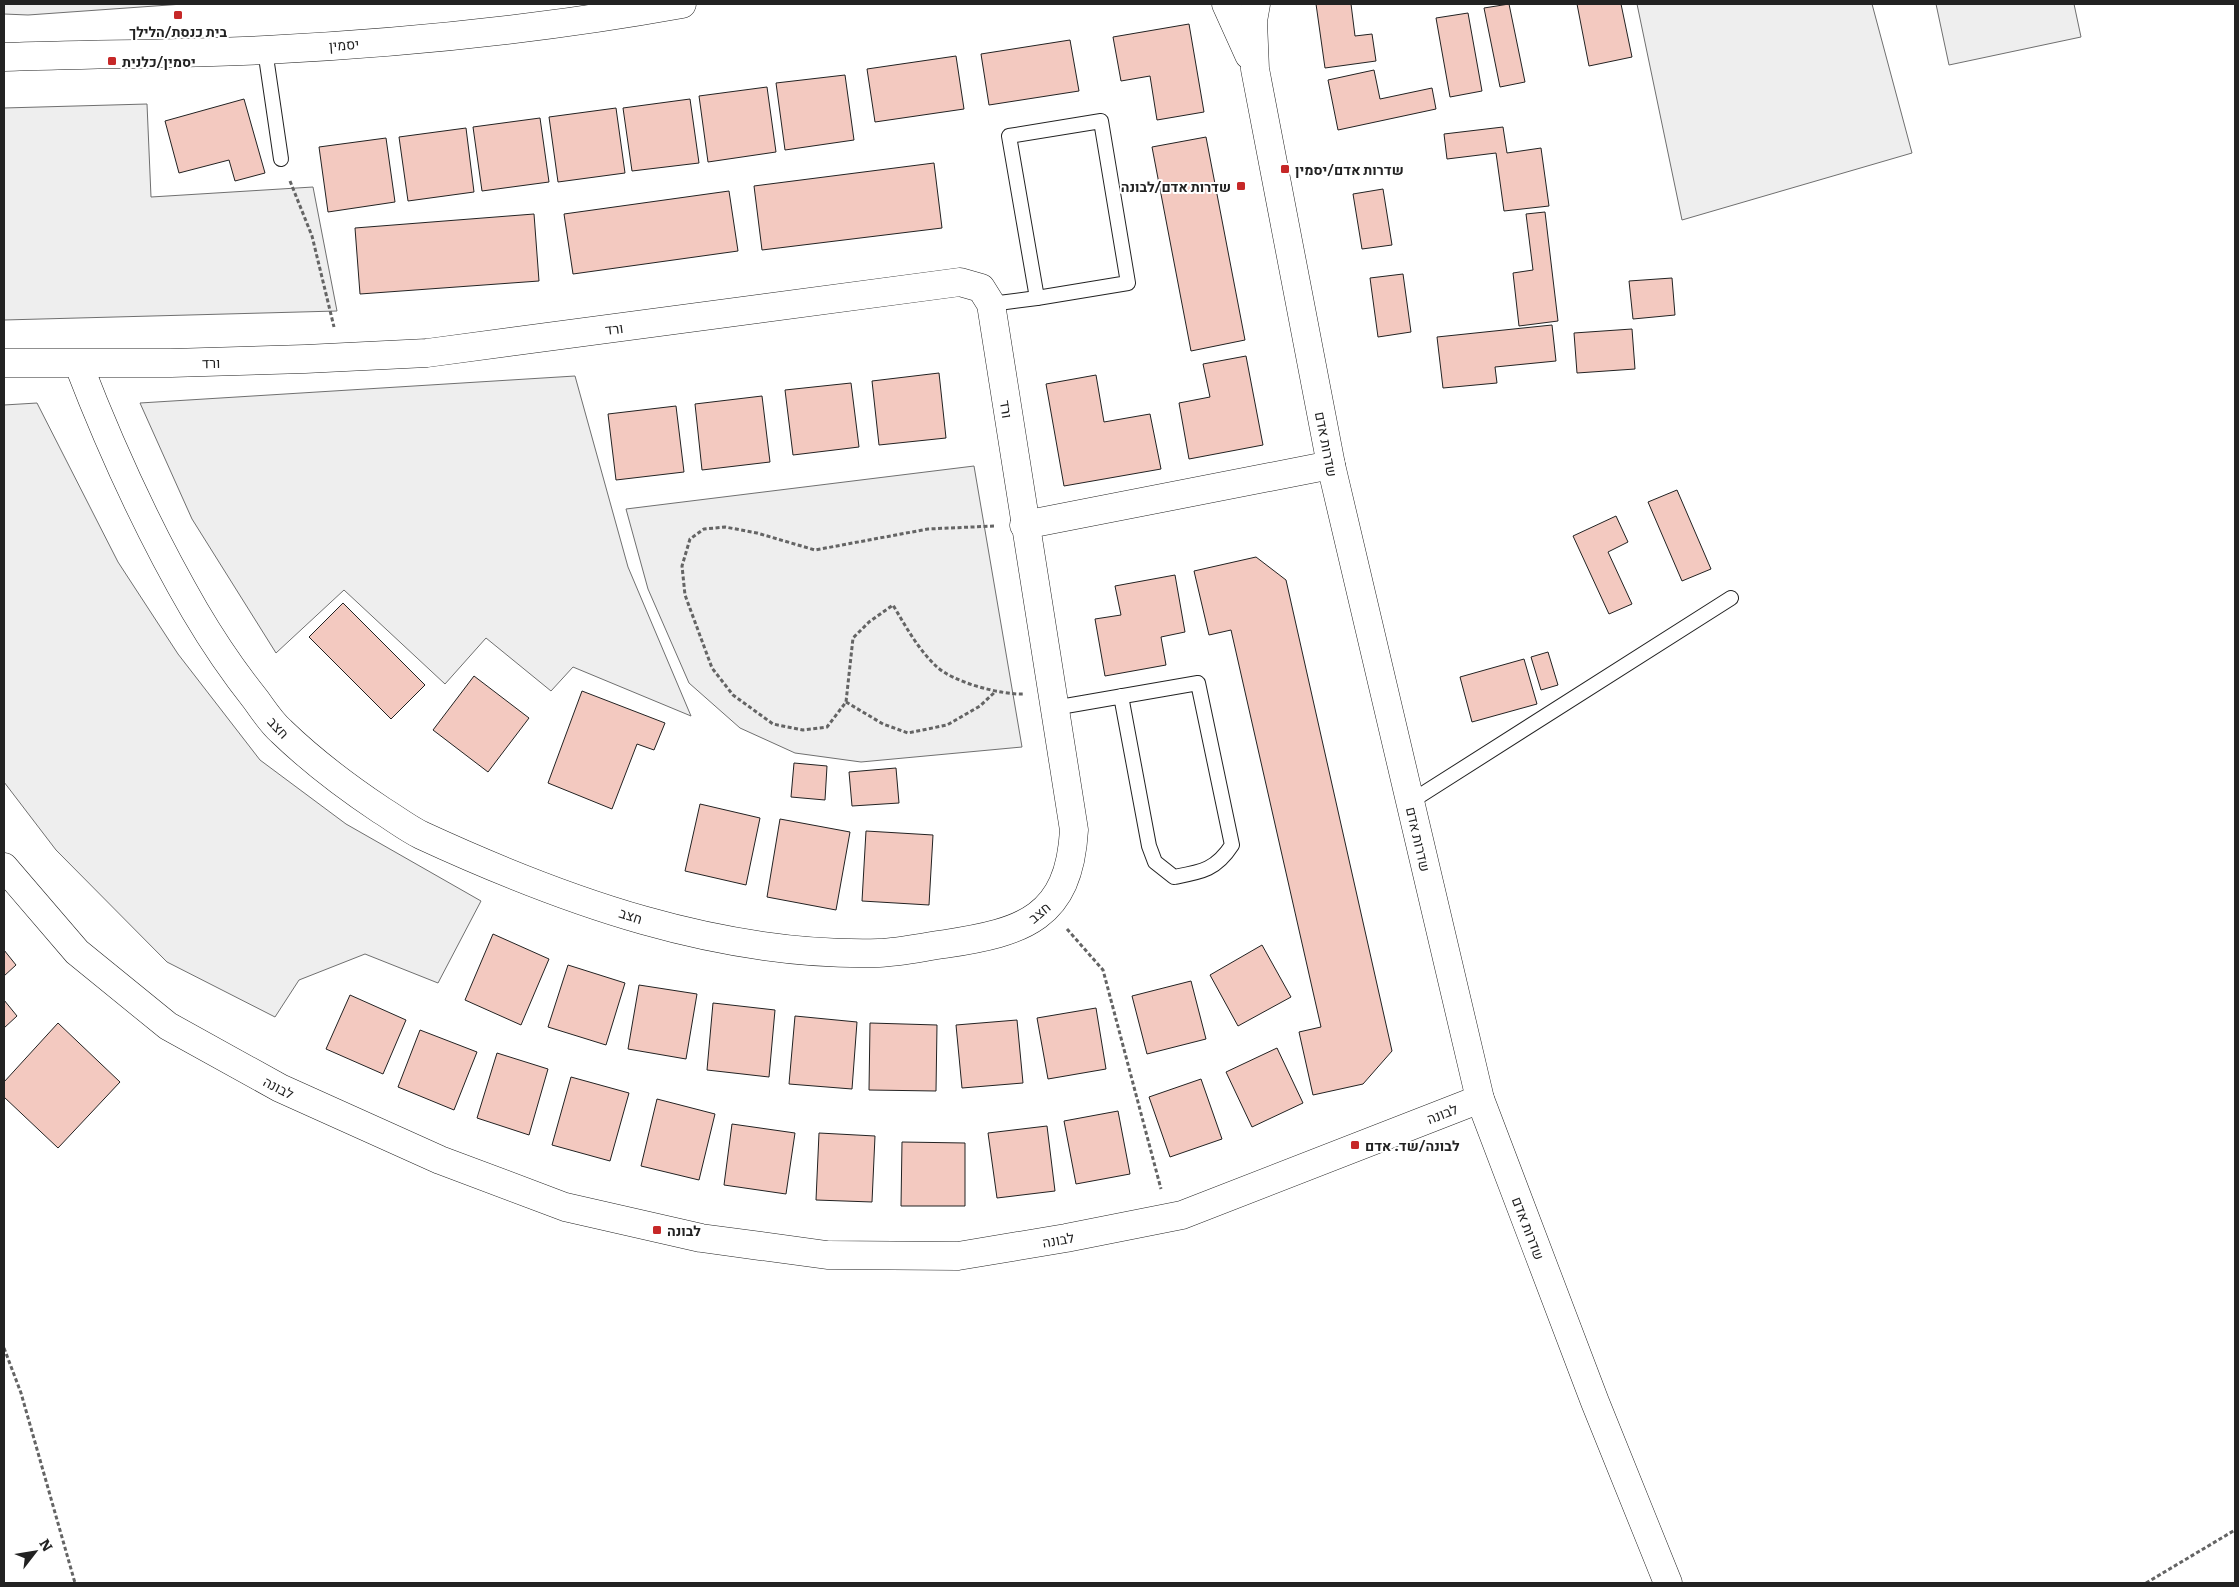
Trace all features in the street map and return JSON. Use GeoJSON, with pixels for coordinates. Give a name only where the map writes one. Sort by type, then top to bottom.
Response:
{"type":"FeatureCollection","features":[{"type":"Feature","properties":{"kind":"street","name":"שדרות אדם"},"geometry":{"type":"LineString","coordinates":[[1226,4],[1255,69]]}},
{"type":"Feature","properties":{"kind":"street","name":"שדרות אדם"},"geometry":{"type":"LineString","coordinates":[[1256,4],[1253,21],[1255,69],[1331,465],[1480,1099],[1595,1402],[1668,1583]]}},
{"type":"Feature","properties":{"kind":"street","name":"יסמין"},"geometry":{"type":"LineString","coordinates":[[4,56],[265,50],[450,36],[602,18],[664,5]]}},
{"type":"Feature","properties":{"kind":"street","name":"ורד"},"geometry":{"type":"LineString","coordinates":[[4,363],[342,357],[426,353],[960,282],[981,288],[991,304],[1024,525]]}},
{"type":"Feature","properties":{"kind":"street","name":"חצב"},"geometry":{"type":"LineString","coordinates":[[78,363],[101,422],[161,552],[223,659],[278,729],[338,782],[418,833],[559,892],[681,932],[783,950],[881,953],[983,938],[1025,924],[1048,908],[1066,882],[1073,860],[1074,830],[1024,525]]}},
{"type":"Feature","properties":{"kind":"street"},"geometry":{"type":"LineString","coordinates":[[1024,525],[1331,465]]}},
{"type":"Feature","properties":{"kind":"street","name":"לבונה"},"geometry":{"type":"LineString","coordinates":[[4,867],[78,952],[168,1026],[280,1088],[440,1160],[565,1207],[701,1238],[827,1255],[958,1256],[1182,1215],[1480,1099]]}},
{"type":"Feature","properties":{"kind":"lane"},"geometry":{"type":"LineString","coordinates":[[265,50],[281,159]]}},
{"type":"Feature","properties":{"kind":"lane"},"geometry":{"type":"LineString","coordinates":[[991,304],[1037,298],[1128,283],[1100,121],[1009,136],[1037,298]]}},
{"type":"Feature","properties":{"kind":"lane"},"geometry":{"type":"LineString","coordinates":[[1410,802],[1731,598]]}},
{"type":"Feature","properties":{"kind":"lane"},"geometry":{"type":"LineString","coordinates":[[1053,700],[1121,696],[1198,683],[1232,845],[1223,860],[1202,872],[1174,877],[1155,862],[1149,846],[1121,696]]}},
{"type":"Feature","properties":{"kind":"path"},"geometry":{"type":"LineString","coordinates":[[281,159],[312,236],[342,357]]}},
{"type":"Feature","properties":{"kind":"path"},"geometry":{"type":"LineString","coordinates":[[1024,525],[928,529],[816,550],[757,533],[724,527],[704,529],[690,539],[682,566],[685,596],[712,668],[733,695],[773,724],[803,730],[827,727],[846,702],[853,638],[869,622],[893,605],[913,640],[937,668],[977,688],[1053,700]]}},
{"type":"Feature","properties":{"kind":"path"},"geometry":{"type":"LineString","coordinates":[[846,702],[883,724],[908,733],[947,725],[980,706],[996,691]]}},
{"type":"Feature","properties":{"kind":"path"},"geometry":{"type":"LineString","coordinates":[[1048,908],[1103,970],[1168,1217]]}},
{"type":"Feature","properties":{"kind":"path"},"geometry":{"type":"LineString","coordinates":[[4,1348],[22,1393],[74,1583]]}},
{"type":"Feature","properties":{"kind":"path"},"geometry":{"type":"LineString","coordinates":[[2146,1583],[2235,1530]]}},
{"type":"Feature","properties":{"kind":"shaded area"},"geometry":{"type":"Polygon","coordinates":[[[4,4],[183,4],[28,15],[4,14],[4,4]]]}},
{"type":"Feature","properties":{"kind":"shaded area"},"geometry":{"type":"Polygon","coordinates":[[[1637,4],[1872,4],[1912,153],[1682,220],[1637,4]]]}},
{"type":"Feature","properties":{"kind":"shaded area"},"geometry":{"type":"Polygon","coordinates":[[[1936,4],[2074,4],[2081,37],[1949,65],[1936,4]]]}},
{"type":"Feature","properties":{"kind":"shaded area"},"geometry":{"type":"Polygon","coordinates":[[[147,104],[151,197],[313,187],[337,311],[4,320],[4,108],[147,104]]]}},
{"type":"Feature","properties":{"kind":"shaded area"},"geometry":{"type":"Polygon","coordinates":[[[575,376],[628,567],[691,716],[573,667],[551,691],[486,638],[445,684],[344,590],[276,653],[192,519],[140,403],[575,376]]]}},
{"type":"Feature","properties":{"kind":"shaded area"},"geometry":{"type":"Polygon","coordinates":[[[37,403],[118,562],[178,654],[260,760],[346,824],[481,901],[438,983],[365,954],[299,980],[275,1017],[167,962],[56,850],[4,782],[4,405],[37,403]]]}},
{"type":"Feature","properties":{"kind":"shaded area"},"geometry":{"type":"Polygon","coordinates":[[[974,466],[1022,747],[861,762],[795,753],[740,728],[689,683],[648,589],[626,509],[974,466]]]}},
{"type":"Feature","properties":{"kind":"building"},"geometry":{"type":"Polygon","coordinates":[[[1316,4],[1351,4],[1355,36],[1372,34],[1376,61],[1325,68],[1316,4]]]}},
{"type":"Feature","properties":{"kind":"building"},"geometry":{"type":"Polygon","coordinates":[[[1509,4],[1525,82],[1500,87],[1484,8],[1509,4]]]}},
{"type":"Feature","properties":{"kind":"building"},"geometry":{"type":"Polygon","coordinates":[[[1577,4],[1621,4],[1632,57],[1589,66],[1577,4]]]}},
{"type":"Feature","properties":{"kind":"building"},"geometry":{"type":"Polygon","coordinates":[[[1468,13],[1482,91],[1450,97],[1436,18],[1468,13]]]}},
{"type":"Feature","properties":{"kind":"building"},"geometry":{"type":"Polygon","coordinates":[[[1189,24],[1204,112],[1157,120],[1150,76],[1121,81],[1113,37],[1189,24]]]}},
{"type":"Feature","properties":{"kind":"building"},"geometry":{"type":"Polygon","coordinates":[[[1070,40],[1079,91],[989,105],[981,54],[1070,40]]]}},
{"type":"Feature","properties":{"kind":"building"},"geometry":{"type":"Polygon","coordinates":[[[956,56],[964,109],[875,122],[867,69],[956,56]]]}},
{"type":"Feature","properties":{"kind":"building"},"geometry":{"type":"Polygon","coordinates":[[[1374,70],[1380,99],[1432,88],[1436,109],[1338,130],[1328,80],[1374,70]]]}},
{"type":"Feature","properties":{"kind":"building"},"geometry":{"type":"Polygon","coordinates":[[[845,75],[854,140],[785,150],[776,83],[845,75]]]}},
{"type":"Feature","properties":{"kind":"building"},"geometry":{"type":"Polygon","coordinates":[[[767,87],[776,152],[708,162],[699,96],[767,87]]]}},
{"type":"Feature","properties":{"kind":"building"},"geometry":{"type":"Polygon","coordinates":[[[244,99],[265,173],[235,181],[229,160],[179,173],[165,121],[244,99]]]}},
{"type":"Feature","properties":{"kind":"building"},"geometry":{"type":"Polygon","coordinates":[[[690,99],[699,163],[632,171],[623,108],[690,99]]]}},
{"type":"Feature","properties":{"kind":"building"},"geometry":{"type":"Polygon","coordinates":[[[616,108],[625,173],[558,182],[549,117],[616,108]]]}},
{"type":"Feature","properties":{"kind":"building"},"geometry":{"type":"Polygon","coordinates":[[[540,118],[549,182],[482,191],[473,127],[540,118]]]}},
{"type":"Feature","properties":{"kind":"building"},"geometry":{"type":"Polygon","coordinates":[[[1503,127],[1507,153],[1541,148],[1549,206],[1504,211],[1496,153],[1447,159],[1444,134],[1503,127]]]}},
{"type":"Feature","properties":{"kind":"building"},"geometry":{"type":"Polygon","coordinates":[[[466,128],[474,192],[408,201],[399,137],[466,128]]]}},
{"type":"Feature","properties":{"kind":"building"},"geometry":{"type":"Polygon","coordinates":[[[1206,137],[1245,340],[1191,351],[1152,147],[1206,137]]]}},
{"type":"Feature","properties":{"kind":"building"},"geometry":{"type":"Polygon","coordinates":[[[386,138],[395,202],[328,212],[319,147],[386,138]]]}},
{"type":"Feature","properties":{"kind":"building"},"geometry":{"type":"Polygon","coordinates":[[[934,163],[942,228],[762,250],[754,186],[934,163]]]}},
{"type":"Feature","properties":{"kind":"building"},"geometry":{"type":"Polygon","coordinates":[[[1383,189],[1392,245],[1362,249],[1353,194],[1383,189]]]}},
{"type":"Feature","properties":{"kind":"building"},"geometry":{"type":"Polygon","coordinates":[[[729,191],[738,251],[573,274],[564,214],[729,191]]]}},
{"type":"Feature","properties":{"kind":"building"},"geometry":{"type":"Polygon","coordinates":[[[1545,212],[1558,321],[1519,326],[1513,273],[1533,270],[1526,214],[1545,212]]]}},
{"type":"Feature","properties":{"kind":"building"},"geometry":{"type":"Polygon","coordinates":[[[534,214],[539,281],[360,294],[355,228],[534,214]]]}},
{"type":"Feature","properties":{"kind":"building"},"geometry":{"type":"Polygon","coordinates":[[[1403,274],[1411,332],[1378,337],[1370,278],[1403,274]]]}},
{"type":"Feature","properties":{"kind":"building"},"geometry":{"type":"Polygon","coordinates":[[[1672,278],[1675,315],[1633,319],[1629,281],[1672,278]]]}},
{"type":"Feature","properties":{"kind":"building"},"geometry":{"type":"Polygon","coordinates":[[[1552,325],[1556,361],[1495,367],[1497,383],[1443,388],[1437,337],[1552,325]]]}},
{"type":"Feature","properties":{"kind":"building"},"geometry":{"type":"Polygon","coordinates":[[[1632,329],[1635,369],[1577,373],[1574,333],[1632,329]]]}},
{"type":"Feature","properties":{"kind":"building"},"geometry":{"type":"Polygon","coordinates":[[[1246,356],[1263,445],[1189,459],[1179,403],[1210,397],[1203,364],[1246,356]]]}},
{"type":"Feature","properties":{"kind":"building"},"geometry":{"type":"Polygon","coordinates":[[[939,373],[946,438],[879,445],[872,381],[939,373]]]}},
{"type":"Feature","properties":{"kind":"building"},"geometry":{"type":"Polygon","coordinates":[[[1096,375],[1104,422],[1150,414],[1161,469],[1064,486],[1046,384],[1096,375]]]}},
{"type":"Feature","properties":{"kind":"building"},"geometry":{"type":"Polygon","coordinates":[[[851,383],[859,447],[793,455],[785,390],[851,383]]]}},
{"type":"Feature","properties":{"kind":"building"},"geometry":{"type":"Polygon","coordinates":[[[762,396],[770,462],[702,470],[695,404],[762,396]]]}},
{"type":"Feature","properties":{"kind":"building"},"geometry":{"type":"Polygon","coordinates":[[[676,406],[684,472],[616,480],[608,414],[676,406]]]}},
{"type":"Feature","properties":{"kind":"building"},"geometry":{"type":"Polygon","coordinates":[[[1677,490],[1711,569],[1682,581],[1648,502],[1677,490]]]}},
{"type":"Feature","properties":{"kind":"building"},"geometry":{"type":"Polygon","coordinates":[[[1616,516],[1628,542],[1608,552],[1632,604],[1609,614],[1573,536],[1616,516]]]}},
{"type":"Feature","properties":{"kind":"building"},"geometry":{"type":"Polygon","coordinates":[[[1256,557],[1286,580],[1392,1051],[1363,1084],[1313,1095],[1299,1032],[1321,1027],[1231,630],[1209,635],[1194,571],[1256,557]]]}},
{"type":"Feature","properties":{"kind":"building"},"geometry":{"type":"Polygon","coordinates":[[[1175,575],[1185,632],[1161,637],[1166,665],[1105,676],[1095,619],[1121,615],[1115,586],[1175,575]]]}},
{"type":"Feature","properties":{"kind":"building"},"geometry":{"type":"Polygon","coordinates":[[[343,603],[425,685],[391,719],[309,637],[343,603]]]}},
{"type":"Feature","properties":{"kind":"building"},"geometry":{"type":"Polygon","coordinates":[[[1548,652],[1558,685],[1541,690],[1531,657],[1548,652]]]}},
{"type":"Feature","properties":{"kind":"building"},"geometry":{"type":"Polygon","coordinates":[[[1524,659],[1537,704],[1472,722],[1460,677],[1524,659]]]}},
{"type":"Feature","properties":{"kind":"building"},"geometry":{"type":"Polygon","coordinates":[[[474,676],[529,718],[488,772],[433,730],[474,676]]]}},
{"type":"Feature","properties":{"kind":"building"},"geometry":{"type":"Polygon","coordinates":[[[582,691],[665,723],[654,750],[637,744],[612,809],[548,783],[582,691]]]}},
{"type":"Feature","properties":{"kind":"building"},"geometry":{"type":"Polygon","coordinates":[[[794,763],[827,766],[825,800],[791,797],[794,763]]]}},
{"type":"Feature","properties":{"kind":"building"},"geometry":{"type":"Polygon","coordinates":[[[896,768],[899,803],[852,806],[849,772],[896,768]]]}},
{"type":"Feature","properties":{"kind":"building"},"geometry":{"type":"Polygon","coordinates":[[[700,804],[760,818],[746,885],[685,871],[700,804]]]}},
{"type":"Feature","properties":{"kind":"building"},"geometry":{"type":"Polygon","coordinates":[[[780,819],[850,832],[836,910],[767,897],[780,819]]]}},
{"type":"Feature","properties":{"kind":"building"},"geometry":{"type":"Polygon","coordinates":[[[866,831],[933,835],[929,905],[862,901],[866,831]]]}},
{"type":"Feature","properties":{"kind":"building"},"geometry":{"type":"Polygon","coordinates":[[[493,934],[549,959],[521,1025],[465,1000],[493,934]]]}},
{"type":"Feature","properties":{"kind":"building"},"geometry":{"type":"Polygon","coordinates":[[[1262,945],[1291,997],[1238,1026],[1210,975],[1262,945]]]}},
{"type":"Feature","properties":{"kind":"building"},"geometry":{"type":"Polygon","coordinates":[[[4,950],[16,965],[4,976],[4,950]]]}},
{"type":"Feature","properties":{"kind":"building"},"geometry":{"type":"Polygon","coordinates":[[[568,965],[625,983],[606,1045],[548,1027],[568,965]]]}},
{"type":"Feature","properties":{"kind":"building"},"geometry":{"type":"Polygon","coordinates":[[[1191,981],[1206,1039],[1147,1054],[1132,996],[1191,981]]]}},
{"type":"Feature","properties":{"kind":"building"},"geometry":{"type":"Polygon","coordinates":[[[639,985],[697,994],[686,1059],[628,1049],[639,985]]]}},
{"type":"Feature","properties":{"kind":"building"},"geometry":{"type":"Polygon","coordinates":[[[350,995],[406,1020],[383,1074],[326,1049],[350,995]]]}},
{"type":"Feature","properties":{"kind":"building"},"geometry":{"type":"Polygon","coordinates":[[[4,1000],[17,1016],[4,1028],[4,1000]]]}},
{"type":"Feature","properties":{"kind":"building"},"geometry":{"type":"Polygon","coordinates":[[[713,1003],[775,1010],[769,1077],[707,1070],[713,1003]]]}},
{"type":"Feature","properties":{"kind":"building"},"geometry":{"type":"Polygon","coordinates":[[[1096,1008],[1106,1069],[1048,1079],[1037,1018],[1096,1008]]]}},
{"type":"Feature","properties":{"kind":"building"},"geometry":{"type":"Polygon","coordinates":[[[795,1016],[857,1022],[852,1089],[789,1084],[795,1016]]]}},
{"type":"Feature","properties":{"kind":"building"},"geometry":{"type":"Polygon","coordinates":[[[1017,1020],[1023,1083],[962,1088],[956,1025],[1017,1020]]]}},
{"type":"Feature","properties":{"kind":"building"},"geometry":{"type":"Polygon","coordinates":[[[58,1023],[120,1082],[58,1148],[4,1097],[4,1082],[58,1023]]]}},
{"type":"Feature","properties":{"kind":"building"},"geometry":{"type":"Polygon","coordinates":[[[870,1023],[937,1025],[936,1091],[869,1090],[870,1023]]]}},
{"type":"Feature","properties":{"kind":"building"},"geometry":{"type":"Polygon","coordinates":[[[420,1030],[477,1052],[454,1110],[398,1087],[420,1030]]]}},
{"type":"Feature","properties":{"kind":"building"},"geometry":{"type":"Polygon","coordinates":[[[1277,1048],[1303,1103],[1252,1127],[1226,1072],[1277,1048]]]}},
{"type":"Feature","properties":{"kind":"building"},"geometry":{"type":"Polygon","coordinates":[[[497,1053],[548,1069],[529,1135],[477,1118],[497,1053]]]}},
{"type":"Feature","properties":{"kind":"building"},"geometry":{"type":"Polygon","coordinates":[[[571,1077],[629,1093],[610,1161],[552,1145],[571,1077]]]}},
{"type":"Feature","properties":{"kind":"building"},"geometry":{"type":"Polygon","coordinates":[[[1201,1079],[1222,1139],[1170,1157],[1149,1097],[1201,1079]]]}},
{"type":"Feature","properties":{"kind":"building"},"geometry":{"type":"Polygon","coordinates":[[[657,1099],[715,1114],[699,1180],[641,1166],[657,1099]]]}},
{"type":"Feature","properties":{"kind":"building"},"geometry":{"type":"Polygon","coordinates":[[[1118,1111],[1130,1174],[1076,1184],[1064,1121],[1118,1111]]]}},
{"type":"Feature","properties":{"kind":"building"},"geometry":{"type":"Polygon","coordinates":[[[732,1124],[795,1133],[786,1194],[724,1185],[732,1124]]]}},
{"type":"Feature","properties":{"kind":"building"},"geometry":{"type":"Polygon","coordinates":[[[1047,1126],[1055,1191],[997,1198],[988,1133],[1047,1126]]]}},
{"type":"Feature","properties":{"kind":"building"},"geometry":{"type":"Polygon","coordinates":[[[819,1133],[875,1136],[872,1202],[816,1200],[819,1133]]]}},
{"type":"Feature","properties":{"kind":"building"},"geometry":{"type":"Polygon","coordinates":[[[902,1142],[965,1143],[965,1206],[901,1206],[902,1142]]]}},
{"type":"Feature","properties":{"kind":"place","name":"בית כנסת/הלילך"},"geometry":{"type":"Point","coordinates":[178,15]}},
{"type":"Feature","properties":{"kind":"place","name":"יסמין/כלנית"},"geometry":{"type":"Point","coordinates":[112,61]}},
{"type":"Feature","properties":{"kind":"place","name":"שדרות אדם/יסמין"},"geometry":{"type":"Point","coordinates":[1285,169]}},
{"type":"Feature","properties":{"kind":"place","name":"שדרות אדם/לבונה"},"geometry":{"type":"Point","coordinates":[1241,186]}},
{"type":"Feature","properties":{"kind":"place","name":"לבונה/שד. אדם"},"geometry":{"type":"Point","coordinates":[1355,1145]}},
{"type":"Feature","properties":{"kind":"place","name":"לבונה"},"geometry":{"type":"Point","coordinates":[657,1230]}}]}
